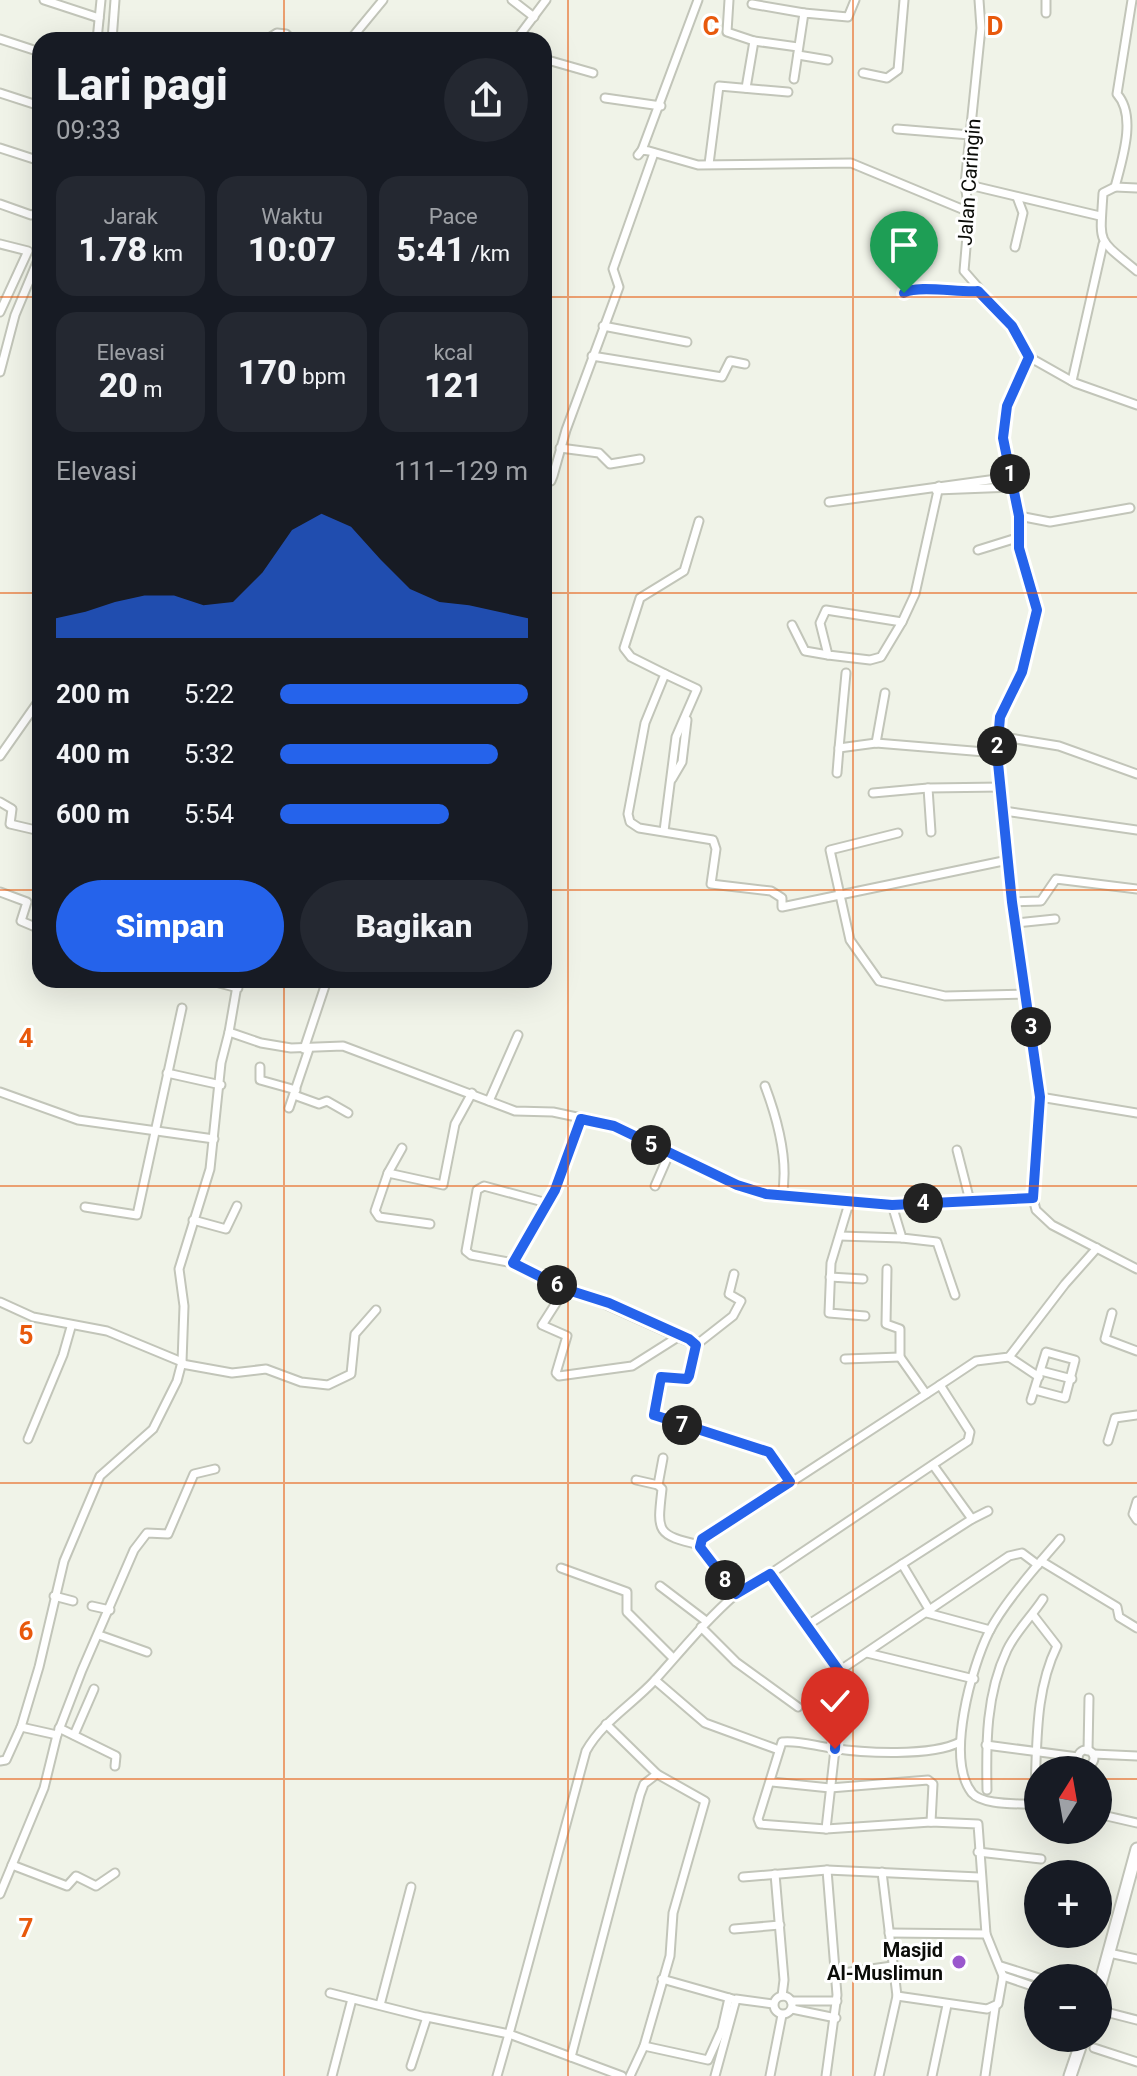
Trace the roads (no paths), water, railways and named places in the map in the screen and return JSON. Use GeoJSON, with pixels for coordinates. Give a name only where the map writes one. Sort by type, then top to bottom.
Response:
{"type":"FeatureCollection","features":[{"type":"Feature","properties":{"kind":"main road"},"geometry":{"type":"LineString","coordinates":[[1106,1964],[1137,1849]]}},
{"type":"Feature","properties":{"kind":"main road"},"geometry":{"type":"LineString","coordinates":[[1070,2076],[1078,2052]]}},
{"type":"Feature","properties":{"kind":"street"},"geometry":{"type":"LineString","coordinates":[[44,0],[99,18]]}},
{"type":"Feature","properties":{"kind":"street"},"geometry":{"type":"LineString","coordinates":[[98,32],[101,0]]}},
{"type":"Feature","properties":{"kind":"street"},"geometry":{"type":"LineString","coordinates":[[113,32],[115,0]]}},
{"type":"Feature","properties":{"kind":"street"},"geometry":{"type":"LineString","coordinates":[[360,32],[383,0]]}},
{"type":"Feature","properties":{"kind":"street"},"geometry":{"type":"LineString","coordinates":[[512,0],[534,17]]}},
{"type":"Feature","properties":{"kind":"street"},"geometry":{"type":"LineString","coordinates":[[522,32],[546,0]]}},
{"type":"Feature","properties":{"kind":"street"},"geometry":{"type":"LineString","coordinates":[[698,0],[661,106],[640,152],[709,164],[851,163],[969,212]]}},
{"type":"Feature","properties":{"kind":"street"},"geometry":{"type":"LineString","coordinates":[[729,0],[727,32],[828,60]]}},
{"type":"Feature","properties":{"kind":"street"},"geometry":{"type":"LineString","coordinates":[[752,4],[848,17],[855,0]]}},
{"type":"Feature","properties":{"kind":"street"},"geometry":{"type":"LineString","coordinates":[[863,73],[887,78],[898,70],[904,0]]}},
{"type":"Feature","properties":{"kind":"street","name":"Jalan Caringin"},"geometry":{"type":"LineString","coordinates":[[979,0],[981,28],[965,184],[969,212],[964,271],[978,291],[1012,326],[1029,357]]}},
{"type":"Feature","properties":{"kind":"street"},"geometry":{"type":"LineString","coordinates":[[1046,0],[1046,13]]}},
{"type":"Feature","properties":{"kind":"street"},"geometry":{"type":"LineString","coordinates":[[1115,187],[1129,122],[1129,110],[1117,94],[1131,25],[1132,0]]}},
{"type":"Feature","properties":{"kind":"street"},"geometry":{"type":"LineString","coordinates":[[794,79],[804,13]]}},
{"type":"Feature","properties":{"kind":"street"},"geometry":{"type":"LineString","coordinates":[[0,39],[32,49]]}},
{"type":"Feature","properties":{"kind":"street"},"geometry":{"type":"LineString","coordinates":[[746,88],[754,41]]}},
{"type":"Feature","properties":{"kind":"street"},"geometry":{"type":"LineString","coordinates":[[552,61],[593,73]]}},
{"type":"Feature","properties":{"kind":"street"},"geometry":{"type":"LineString","coordinates":[[709,164],[719,86],[788,92]]}},
{"type":"Feature","properties":{"kind":"street"},"geometry":{"type":"LineString","coordinates":[[0,93],[32,103]]}},
{"type":"Feature","properties":{"kind":"street"},"geometry":{"type":"LineString","coordinates":[[605,98],[661,106]]}},
{"type":"Feature","properties":{"kind":"street"},"geometry":{"type":"LineString","coordinates":[[897,129],[970,135]]}},
{"type":"Feature","properties":{"kind":"street"},"geometry":{"type":"LineString","coordinates":[[0,148],[32,158]]}},
{"type":"Feature","properties":{"kind":"street"},"geometry":{"type":"LineString","coordinates":[[552,481],[560,448],[619,287],[613,269],[654,153]]}},
{"type":"Feature","properties":{"kind":"street"},"geometry":{"type":"LineString","coordinates":[[965,184],[1100,216]]}},
{"type":"Feature","properties":{"kind":"street"},"geometry":{"type":"LineString","coordinates":[[1072,381],[1103,244],[1100,216],[1104,192],[1115,187],[1137,188]]}},
{"type":"Feature","properties":{"kind":"street"},"geometry":{"type":"LineString","coordinates":[[1015,247],[1023,213],[1017,197]]}},
{"type":"Feature","properties":{"kind":"street"},"geometry":{"type":"LineString","coordinates":[[0,204],[32,215]]}},
{"type":"Feature","properties":{"kind":"street"},"geometry":{"type":"LineString","coordinates":[[0,244],[28,251],[0,312]]}},
{"type":"Feature","properties":{"kind":"street"},"geometry":{"type":"LineString","coordinates":[[1103,244],[1137,271]]}},
{"type":"Feature","properties":{"kind":"street"},"geometry":{"type":"LineString","coordinates":[[0,372],[15,315],[32,274]]}},
{"type":"Feature","properties":{"kind":"street"},"geometry":{"type":"LineString","coordinates":[[904,293],[915,287],[954,293],[978,291]]}},
{"type":"Feature","properties":{"kind":"street"},"geometry":{"type":"LineString","coordinates":[[605,327],[687,342]]}},
{"type":"Feature","properties":{"kind":"street"},"geometry":{"type":"LineString","coordinates":[[594,356],[722,377],[730,361],[745,364]]}},
{"type":"Feature","properties":{"kind":"street"},"geometry":{"type":"LineString","coordinates":[[1137,405],[1072,381],[1029,357],[1004,417],[1003,438],[1019,516],[1019,548],[1037,610],[1022,672],[1006,701],[997,736],[1012,902],[1040,1097],[1033,1198],[1044,1220],[1137,1269]]}},
{"type":"Feature","properties":{"kind":"street"},"geometry":{"type":"LineString","coordinates":[[560,448],[599,453],[610,464],[640,459]]}},
{"type":"Feature","properties":{"kind":"street"},"geometry":{"type":"LineString","coordinates":[[829,502],[1011,477]]}},
{"type":"Feature","properties":{"kind":"street"},"geometry":{"type":"LineString","coordinates":[[937,488],[1013,487]]}},
{"type":"Feature","properties":{"kind":"street"},"geometry":{"type":"LineString","coordinates":[[792,625],[805,651],[870,660],[881,657],[915,594],[937,488]]}},
{"type":"Feature","properties":{"kind":"street"},"geometry":{"type":"LineString","coordinates":[[1019,516],[1050,522],[1130,508]]}},
{"type":"Feature","properties":{"kind":"street"},"geometry":{"type":"LineString","coordinates":[[664,831],[676,737],[687,718],[696,686],[631,657],[624,648],[640,598],[684,571],[699,521]]}},
{"type":"Feature","properties":{"kind":"street"},"geometry":{"type":"LineString","coordinates":[[978,550],[1020,537]]}},
{"type":"Feature","properties":{"kind":"street"},"geometry":{"type":"LineString","coordinates":[[828,655],[820,623],[826,610],[902,622]]}},
{"type":"Feature","properties":{"kind":"street"},"geometry":{"type":"LineString","coordinates":[[837,773],[846,673]]}},
{"type":"Feature","properties":{"kind":"street"},"geometry":{"type":"LineString","coordinates":[[665,674],[645,723],[628,814],[634,826],[713,840],[716,849],[711,884],[771,891],[782,898],[782,907],[1008,860]]}},
{"type":"Feature","properties":{"kind":"street"},"geometry":{"type":"LineString","coordinates":[[876,743],[885,693]]}},
{"type":"Feature","properties":{"kind":"street"},"geometry":{"type":"LineString","coordinates":[[0,756],[32,711]]}},
{"type":"Feature","properties":{"kind":"street"},"geometry":{"type":"LineString","coordinates":[[997,736],[1059,746],[1137,774]]}},
{"type":"Feature","properties":{"kind":"street"},"geometry":{"type":"LineString","coordinates":[[839,748],[876,743],[997,753]]}},
{"type":"Feature","properties":{"kind":"street"},"geometry":{"type":"LineString","coordinates":[[873,793],[928,788],[1002,787]]}},
{"type":"Feature","properties":{"kind":"street"},"geometry":{"type":"LineString","coordinates":[[928,788],[931,832]]}},
{"type":"Feature","properties":{"kind":"street"},"geometry":{"type":"LineString","coordinates":[[0,802],[12,809],[10,824],[32,829]]}},
{"type":"Feature","properties":{"kind":"street"},"geometry":{"type":"LineString","coordinates":[[1004,811],[1137,830]]}},
{"type":"Feature","properties":{"kind":"street"},"geometry":{"type":"LineString","coordinates":[[898,833],[830,850],[850,940],[879,981],[945,996],[1027,994]]}},
{"type":"Feature","properties":{"kind":"street"},"geometry":{"type":"LineString","coordinates":[[1012,902],[1041,901],[1056,879],[1137,889]]}},
{"type":"Feature","properties":{"kind":"street"},"geometry":{"type":"LineString","coordinates":[[0,892],[27,902],[21,921],[32,926]]}},
{"type":"Feature","properties":{"kind":"street"},"geometry":{"type":"LineString","coordinates":[[1016,923],[1055,919]]}},
{"type":"Feature","properties":{"kind":"street"},"geometry":{"type":"LineString","coordinates":[[0,1761],[6,1760],[21,1727],[45,1646],[54,1596],[100,1476],[153,1429],[182,1363],[184,1306],[179,1269],[210,1169],[221,1063],[237,988]]}},
{"type":"Feature","properties":{"kind":"street"},"geometry":{"type":"LineString","coordinates":[[289,1108],[325,988]]}},
{"type":"Feature","properties":{"kind":"street"},"geometry":{"type":"LineString","coordinates":[[85,1207],[137,1215],[182,1008]]}},
{"type":"Feature","properties":{"kind":"street"},"geometry":{"type":"LineString","coordinates":[[229,1032],[261,1043],[306,1049],[343,1046],[527,1114],[553,1112],[605,1123],[737,1185],[782,1196],[892,1205],[1033,1198]]}},
{"type":"Feature","properties":{"kind":"street"},"geometry":{"type":"LineString","coordinates":[[489,1101],[518,1035]]}},
{"type":"Feature","properties":{"kind":"street"},"geometry":{"type":"LineString","coordinates":[[260,1067],[260,1080],[319,1104],[328,1101],[348,1113]]}},
{"type":"Feature","properties":{"kind":"street"},"geometry":{"type":"LineString","coordinates":[[167,1073],[221,1085]]}},
{"type":"Feature","properties":{"kind":"street"},"geometry":{"type":"LineString","coordinates":[[765,1086],[777,1120],[783,1168],[782,1196]]}},
{"type":"Feature","properties":{"kind":"street"},"geometry":{"type":"LineString","coordinates":[[0,1092],[78,1120],[214,1139]]}},
{"type":"Feature","properties":{"kind":"street"},"geometry":{"type":"LineString","coordinates":[[388,1173],[443,1185],[455,1124],[472,1093]]}},
{"type":"Feature","properties":{"kind":"street"},"geometry":{"type":"LineString","coordinates":[[1040,1097],[1137,1113]]}},
{"type":"Feature","properties":{"kind":"street"},"geometry":{"type":"LineString","coordinates":[[513,1263],[555,1190],[581,1119]]}},
{"type":"Feature","properties":{"kind":"street"},"geometry":{"type":"LineString","coordinates":[[402,1148],[379,1192],[376,1214],[430,1224]]}},
{"type":"Feature","properties":{"kind":"street"},"geometry":{"type":"LineString","coordinates":[[957,1150],[970,1201]]}},
{"type":"Feature","properties":{"kind":"street"},"geometry":{"type":"LineString","coordinates":[[655,1186],[669,1154]]}},
{"type":"Feature","properties":{"kind":"street"},"geometry":{"type":"LineString","coordinates":[[547,1203],[484,1186],[477,1190],[466,1251],[471,1255],[513,1263],[565,1289],[609,1303],[681,1335],[696,1345]]}},
{"type":"Feature","properties":{"kind":"street"},"geometry":{"type":"LineString","coordinates":[[850,1200],[830,1277],[830,1314],[865,1316]]}},
{"type":"Feature","properties":{"kind":"street"},"geometry":{"type":"LineString","coordinates":[[892,1205],[902,1238]]}},
{"type":"Feature","properties":{"kind":"street"},"geometry":{"type":"LineString","coordinates":[[193,1220],[226,1229],[237,1206]]}},
{"type":"Feature","properties":{"kind":"street"},"geometry":{"type":"LineString","coordinates":[[840,1236],[937,1242],[955,1295]]}},
{"type":"Feature","properties":{"kind":"street"},"geometry":{"type":"LineString","coordinates":[[1009,1357],[1097,1248]]}},
{"type":"Feature","properties":{"kind":"street"},"geometry":{"type":"LineString","coordinates":[[887,1269],[884,1319],[886,1324],[900,1329],[900,1357],[926,1394]]}},
{"type":"Feature","properties":{"kind":"street"},"geometry":{"type":"LineString","coordinates":[[734,1274],[729,1294],[741,1302],[733,1316],[696,1345],[687,1379],[661,1377],[654,1415],[769,1452],[790,1482]]}},
{"type":"Feature","properties":{"kind":"street"},"geometry":{"type":"LineString","coordinates":[[830,1277],[863,1279]]}},
{"type":"Feature","properties":{"kind":"street"},"geometry":{"type":"LineString","coordinates":[[565,1289],[542,1325],[567,1336],[556,1373],[559,1376],[632,1366],[681,1335]]}},
{"type":"Feature","properties":{"kind":"street"},"geometry":{"type":"LineString","coordinates":[[0,1302],[33,1317],[71,1327],[107,1331],[182,1363],[222,1372],[266,1369],[301,1382],[328,1385],[351,1374],[355,1334],[376,1310]]}},
{"type":"Feature","properties":{"kind":"street"},"geometry":{"type":"LineString","coordinates":[[1112,1313],[1105,1339],[1137,1351]]}},
{"type":"Feature","properties":{"kind":"street"},"geometry":{"type":"LineString","coordinates":[[28,1439],[63,1355],[71,1327]]}},
{"type":"Feature","properties":{"kind":"street"},"geometry":{"type":"LineString","coordinates":[[1031,1400],[1047,1352],[1074,1359],[1064,1408]]}},
{"type":"Feature","properties":{"kind":"street"},"geometry":{"type":"LineString","coordinates":[[845,1359],[900,1357]]}},
{"type":"Feature","properties":{"kind":"street"},"geometry":{"type":"LineString","coordinates":[[700,1545],[702,1539],[976,1361],[1009,1357],[1040,1374],[1072,1379]]}},
{"type":"Feature","properties":{"kind":"street"},"geometry":{"type":"LineString","coordinates":[[497,2076],[586,1751],[606,1724],[655,1680],[672,1657],[736,1594],[933,1465],[970,1436],[940,1385]]}},
{"type":"Feature","properties":{"kind":"street"},"geometry":{"type":"LineString","coordinates":[[1035,1390],[1065,1398]]}},
{"type":"Feature","properties":{"kind":"street"},"geometry":{"type":"LineString","coordinates":[[1108,1441],[1115,1418],[1137,1415]]}},
{"type":"Feature","properties":{"kind":"street"},"geometry":{"type":"LineString","coordinates":[[658,1485],[663,1458]]}},
{"type":"Feature","properties":{"kind":"street"},"geometry":{"type":"LineString","coordinates":[[933,1465],[972,1519]]}},
{"type":"Feature","properties":{"kind":"street"},"geometry":{"type":"LineString","coordinates":[[0,1894],[44,1788],[58,1732],[141,1538],[147,1533],[168,1534],[194,1474],[215,1469]]}},
{"type":"Feature","properties":{"kind":"street"},"geometry":{"type":"LineString","coordinates":[[636,1480],[658,1485],[662,1489],[658,1526],[663,1534],[700,1545],[736,1594]]}},
{"type":"Feature","properties":{"kind":"street"},"geometry":{"type":"LineString","coordinates":[[1137,1501],[1133,1514],[1137,1520]]}},
{"type":"Feature","properties":{"kind":"street"},"geometry":{"type":"LineString","coordinates":[[806,1626],[988,1511]]}},
{"type":"Feature","properties":{"kind":"street"},"geometry":{"type":"LineString","coordinates":[[1024,1803],[981,1799],[972,1793],[960,1742],[974,1679],[990,1630],[1060,1539]]}},
{"type":"Feature","properties":{"kind":"street"},"geometry":{"type":"LineString","coordinates":[[839,1671],[1009,1556],[1022,1553],[1117,1607],[1119,1617],[1137,1628]]}},
{"type":"Feature","properties":{"kind":"street"},"geometry":{"type":"LineString","coordinates":[[902,1564],[928,1612],[990,1630]]}},
{"type":"Feature","properties":{"kind":"street"},"geometry":{"type":"LineString","coordinates":[[561,1568],[627,1592],[627,1612],[672,1657]]}},
{"type":"Feature","properties":{"kind":"street"},"geometry":{"type":"LineString","coordinates":[[770,1574],[839,1671],[835,1749],[826,1829]]}},
{"type":"Feature","properties":{"kind":"street"},"geometry":{"type":"LineString","coordinates":[[660,1586],[704,1624],[736,1662],[798,1707]]}},
{"type":"Feature","properties":{"kind":"street"},"geometry":{"type":"LineString","coordinates":[[54,1596],[73,1601]]}},
{"type":"Feature","properties":{"kind":"street"},"geometry":{"type":"LineString","coordinates":[[987,1790],[987,1721],[1005,1656],[1043,1599]]}},
{"type":"Feature","properties":{"kind":"street"},"geometry":{"type":"LineString","coordinates":[[92,1606],[110,1610]]}},
{"type":"Feature","properties":{"kind":"street"},"geometry":{"type":"LineString","coordinates":[[1033,1615],[1057,1646],[1046,1668],[1037,1756]]}},
{"type":"Feature","properties":{"kind":"street"},"geometry":{"type":"LineString","coordinates":[[99,1635],[147,1652]]}},
{"type":"Feature","properties":{"kind":"street"},"geometry":{"type":"LineString","coordinates":[[867,1653],[974,1679]]}},
{"type":"Feature","properties":{"kind":"street"},"geometry":{"type":"LineString","coordinates":[[655,1680],[705,1723],[779,1750]]}},
{"type":"Feature","properties":{"kind":"street"},"geometry":{"type":"LineString","coordinates":[[74,1735],[94,1689]]}},
{"type":"Feature","properties":{"kind":"street"},"geometry":{"type":"LineString","coordinates":[[1089,1698],[1091,1756]]}},
{"type":"Feature","properties":{"kind":"street"},"geometry":{"type":"LineString","coordinates":[[606,1724],[657,1774],[705,1801],[673,1913],[670,1956],[644,2046],[630,2076]]}},
{"type":"Feature","properties":{"kind":"street"},"geometry":{"type":"LineString","coordinates":[[21,1727],[74,1735],[116,1756],[115,1766]]}},
{"type":"Feature","properties":{"kind":"street"},"geometry":{"type":"LineString","coordinates":[[960,1742],[939,1749],[835,1749],[782,1742],[759,1822],[826,1829],[931,1822],[978,1824],[979,1877],[986,1934],[1002,1971],[985,2076]]}},
{"type":"Feature","properties":{"kind":"street"},"geometry":{"type":"LineString","coordinates":[[986,1745],[1072,1756]]}},
{"type":"Feature","properties":{"kind":"street"},"geometry":{"type":"LineString","coordinates":[[1080,1756],[1090,1752],[1137,1756]]}},
{"type":"Feature","properties":{"kind":"street"},"geometry":{"type":"LineString","coordinates":[[571,2057],[640,1795],[647,1781],[657,1774]]}},
{"type":"Feature","properties":{"kind":"street"},"geometry":{"type":"LineString","coordinates":[[772,1782],[830,1788],[928,1780],[933,1784],[931,1822]]}},
{"type":"Feature","properties":{"kind":"street"},"geometry":{"type":"LineString","coordinates":[[1112,1817],[1137,1823]]}},
{"type":"Feature","properties":{"kind":"street"},"geometry":{"type":"LineString","coordinates":[[978,1852],[1041,1859]]}},
{"type":"Feature","properties":{"kind":"street"},"geometry":{"type":"LineString","coordinates":[[12,1865],[67,1886],[76,1876],[96,1886],[115,1873]]}},
{"type":"Feature","properties":{"kind":"street"},"geometry":{"type":"LineString","coordinates":[[743,1877],[827,1870],[979,1877]]}},
{"type":"Feature","properties":{"kind":"street"},"geometry":{"type":"LineString","coordinates":[[826,2076],[837,2001],[827,1870]]}},
{"type":"Feature","properties":{"kind":"street"},"geometry":{"type":"LineString","coordinates":[[879,2076],[897,1996],[882,1872]]}},
{"type":"Feature","properties":{"kind":"street"},"geometry":{"type":"LineString","coordinates":[[775,1874],[782,1996],[792,2005],[836,2018]]}},
{"type":"Feature","properties":{"kind":"street"},"geometry":{"type":"LineString","coordinates":[[380,2005],[411,1887]]}},
{"type":"Feature","properties":{"kind":"street"},"geometry":{"type":"LineString","coordinates":[[734,1929],[780,1925]]}},
{"type":"Feature","properties":{"kind":"street"},"geometry":{"type":"LineString","coordinates":[[889,1933],[986,1934]]}},
{"type":"Feature","properties":{"kind":"street"},"geometry":{"type":"LineString","coordinates":[[1109,1953],[1137,1959]]}},
{"type":"Feature","properties":{"kind":"street"},"geometry":{"type":"LineString","coordinates":[[836,1974],[892,1966]]}},
{"type":"Feature","properties":{"kind":"street"},"geometry":{"type":"LineString","coordinates":[[1002,1971],[1024,1975]]}},
{"type":"Feature","properties":{"kind":"street"},"geometry":{"type":"LineString","coordinates":[[1002,1971],[1024,1981]]}},
{"type":"Feature","properties":{"kind":"street"},"geometry":{"type":"LineString","coordinates":[[662,1979],[733,1999],[773,2004],[782,1996]]}},
{"type":"Feature","properties":{"kind":"street"},"geometry":{"type":"LineString","coordinates":[[330,1993],[509,2034],[622,2076]]}},
{"type":"Feature","properties":{"kind":"street"},"geometry":{"type":"LineString","coordinates":[[897,1996],[947,2005],[995,2008]]}},
{"type":"Feature","properties":{"kind":"street"},"geometry":{"type":"LineString","coordinates":[[332,2076],[352,1999]]}},
{"type":"Feature","properties":{"kind":"street"},"geometry":{"type":"LineString","coordinates":[[644,2046],[708,2060],[733,1999]]}},
{"type":"Feature","properties":{"kind":"street"},"geometry":{"type":"LineString","coordinates":[[715,2076],[733,1999]]}},
{"type":"Feature","properties":{"kind":"street"},"geometry":{"type":"LineString","coordinates":[[770,2076],[782,2015],[792,2005],[837,2001]]}},
{"type":"Feature","properties":{"kind":"street"},"geometry":{"type":"LineString","coordinates":[[773,2004],[775,2011],[782,2015]]}},
{"type":"Feature","properties":{"kind":"street"},"geometry":{"type":"LineString","coordinates":[[932,2076],[947,2005]]}},
{"type":"Feature","properties":{"kind":"street"},"geometry":{"type":"LineString","coordinates":[[1112,2014],[1137,2020]]}},
{"type":"Feature","properties":{"kind":"street"},"geometry":{"type":"LineString","coordinates":[[411,2066],[425,2017]]}},
{"type":"Feature","properties":{"kind":"street"},"geometry":{"type":"LineString","coordinates":[[1106,2052],[1137,2062]]}},
{"type":"Feature","properties":{"kind":"place","name":"Masjid Al-Muslimun"},"geometry":{"type":"Point","coordinates":[959,1962]}}]}
